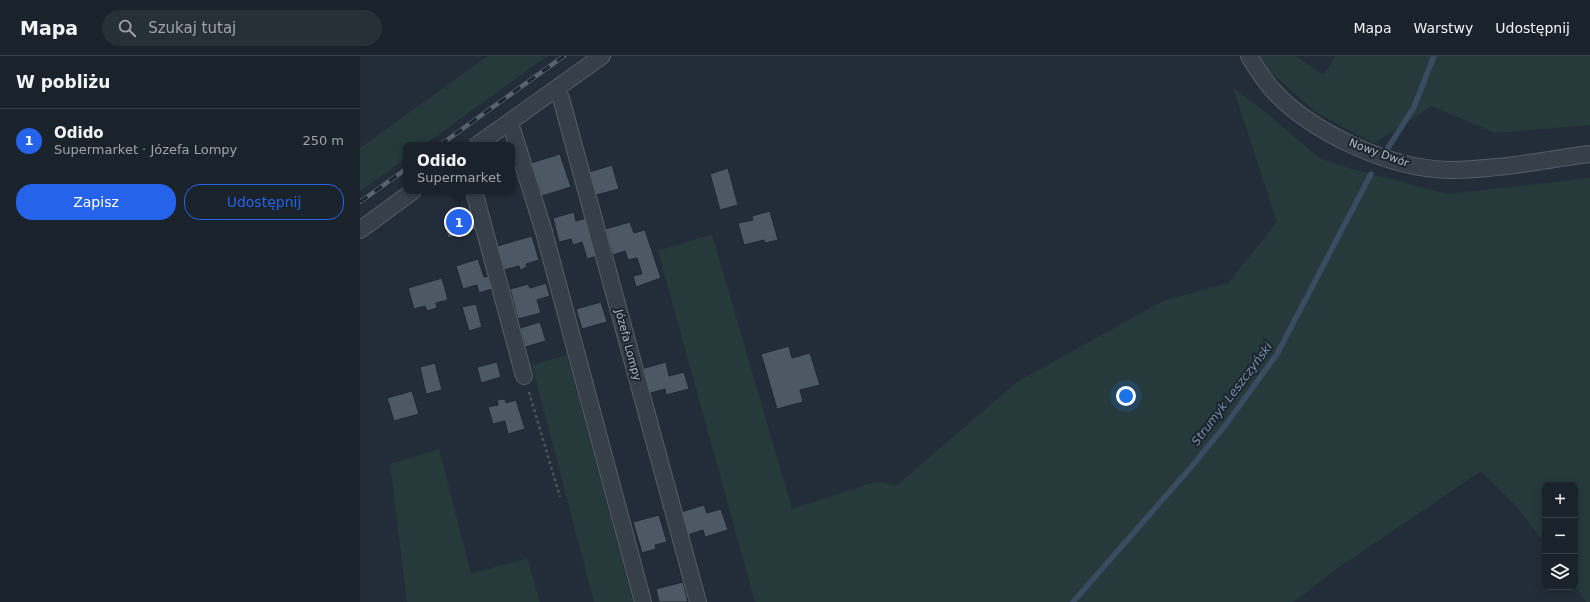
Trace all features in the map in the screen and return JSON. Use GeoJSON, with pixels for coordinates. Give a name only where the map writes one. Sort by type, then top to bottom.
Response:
{"type":"FeatureCollection","features":[{"type":"Feature","properties":{"kind":"street"},"geometry":{"type":"LineString","coordinates":[[481,142],[602,56]]}},
{"type":"Feature","properties":{"kind":"street","name":"Nowy Dwór"},"geometry":{"type":"LineString","coordinates":[[1249,56],[1272,89],[1290,106],[1312,122],[1335,136],[1364,150],[1397,162],[1422,168],[1449,170],[1524,163],[1590,154]]}},
{"type":"Feature","properties":{"kind":"street","name":"Józefa Lompy"},"geometry":{"type":"LineString","coordinates":[[556,89],[561,98],[698,602]]}},
{"type":"Feature","properties":{"kind":"street"},"geometry":{"type":"LineString","coordinates":[[509,123],[544,232],[643,602]]}},
{"type":"Feature","properties":{"kind":"street"},"geometry":{"type":"LineString","coordinates":[[360,230],[410,194]]}},
{"type":"Feature","properties":{"kind":"street"},"geometry":{"type":"LineString","coordinates":[[475,194],[524,376]]}},
{"type":"Feature","properties":{"kind":"path"},"geometry":{"type":"LineString","coordinates":[[524,376],[560,497]]}},
{"type":"Feature","properties":{"kind":"green space"},"geometry":{"type":"Polygon","coordinates":[[[488,56],[547,56],[428,142],[403,142],[403,160],[360,191],[360,148],[488,56]]]}},
{"type":"Feature","properties":{"kind":"green space"},"geometry":{"type":"Polygon","coordinates":[[[1258,56],[1295,56],[1324,75],[1335,56],[1590,56],[1590,125],[1495,133],[1432,106],[1374,143],[1315,112],[1263,65],[1258,56]]]}},
{"type":"Feature","properties":{"kind":"green space"},"geometry":{"type":"Polygon","coordinates":[[[1233,88],[1270,116],[1319,158],[1352,169],[1447,194],[1590,178],[1590,602],[1586,602],[1578,590],[1578,482],[1542,482],[1542,541],[1520,510],[1481,471],[1335,570],[1294,602],[755,602],[658,251],[712,234],[792,509],[878,481],[896,486],[1017,382],[1163,301],[1228,283],[1277,222],[1233,88]]]}},
{"type":"Feature","properties":{"kind":"green space"},"geometry":{"type":"Polygon","coordinates":[[[567,355],[633,602],[594,602],[532,365],[567,355]]]}},
{"type":"Feature","properties":{"kind":"green space"},"geometry":{"type":"Polygon","coordinates":[[[439,449],[471,574],[527,558],[540,602],[407,602],[390,464],[439,449]]]}},
{"type":"Feature","properties":{"kind":"building"},"geometry":{"type":"Polygon","coordinates":[[[560,154],[571,187],[542,196],[531,163],[560,154]]]}},
{"type":"Feature","properties":{"kind":"building"},"geometry":{"type":"Polygon","coordinates":[[[612,165],[619,189],[596,195],[589,172],[612,165]]]}},
{"type":"Feature","properties":{"kind":"building"},"geometry":{"type":"Polygon","coordinates":[[[728,168],[738,205],[720,210],[710,174],[728,168]]]}},
{"type":"Feature","properties":{"kind":"building"},"geometry":{"type":"Polygon","coordinates":[[[463,209],[464,212],[472,210],[478,229],[448,238],[443,219],[453,216],[452,212],[463,209]]]}},
{"type":"Feature","properties":{"kind":"building"},"geometry":{"type":"Polygon","coordinates":[[[770,211],[778,240],[765,243],[764,240],[744,245],[738,223],[753,220],[752,216],[770,211]]]}},
{"type":"Feature","properties":{"kind":"building"},"geometry":{"type":"Polygon","coordinates":[[[574,212],[576,221],[587,218],[597,256],[587,259],[582,242],[573,245],[571,239],[559,242],[553,218],[574,212]]]}},
{"type":"Feature","properties":{"kind":"building"},"geometry":{"type":"Polygon","coordinates":[[[630,222],[634,233],[645,230],[661,278],[636,287],[633,276],[642,274],[637,258],[628,260],[625,251],[613,255],[605,229],[630,222]]]}},
{"type":"Feature","properties":{"kind":"building"},"geometry":{"type":"Polygon","coordinates":[[[532,236],[539,260],[526,264],[527,267],[520,270],[519,266],[504,270],[497,246],[532,236]]]}},
{"type":"Feature","properties":{"kind":"building"},"geometry":{"type":"Polygon","coordinates":[[[478,259],[484,277],[488,276],[492,289],[479,293],[477,285],[463,289],[456,266],[478,259]]]}},
{"type":"Feature","properties":{"kind":"building"},"geometry":{"type":"Polygon","coordinates":[[[442,278],[448,300],[436,303],[437,308],[427,311],[425,306],[414,309],[408,288],[442,278]]]}},
{"type":"Feature","properties":{"kind":"building"},"geometry":{"type":"Polygon","coordinates":[[[546,283],[550,296],[537,300],[541,313],[518,319],[510,289],[528,284],[530,288],[546,283]]]}},
{"type":"Feature","properties":{"kind":"building"},"geometry":{"type":"Polygon","coordinates":[[[601,302],[607,322],[582,329],[576,309],[601,302]]]}},
{"type":"Feature","properties":{"kind":"building"},"geometry":{"type":"Polygon","coordinates":[[[476,304],[482,327],[469,331],[462,307],[476,304]]]}},
{"type":"Feature","properties":{"kind":"building"},"geometry":{"type":"Polygon","coordinates":[[[540,322],[546,341],[525,347],[520,328],[540,322]]]}},
{"type":"Feature","properties":{"kind":"building"},"geometry":{"type":"Polygon","coordinates":[[[789,346],[792,358],[810,353],[820,385],[800,390],[803,402],[777,409],[761,354],[789,346]]]}},
{"type":"Feature","properties":{"kind":"building"},"geometry":{"type":"Polygon","coordinates":[[[497,362],[501,377],[481,383],[477,367],[497,362]]]}},
{"type":"Feature","properties":{"kind":"building"},"geometry":{"type":"Polygon","coordinates":[[[666,362],[669,376],[684,372],[689,389],[666,395],[665,389],[647,394],[641,369],[666,362]]]}},
{"type":"Feature","properties":{"kind":"building"},"geometry":{"type":"Polygon","coordinates":[[[435,363],[442,390],[426,394],[420,367],[435,363]]]}},
{"type":"Feature","properties":{"kind":"building"},"geometry":{"type":"Polygon","coordinates":[[[412,391],[419,414],[394,421],[387,398],[412,391]]]}},
{"type":"Feature","properties":{"kind":"building"},"geometry":{"type":"Polygon","coordinates":[[[505,399],[506,403],[516,400],[525,429],[508,434],[505,421],[493,424],[488,407],[498,405],[497,400],[505,399]]]}},
{"type":"Feature","properties":{"kind":"building"},"geometry":{"type":"Polygon","coordinates":[[[704,505],[707,513],[721,509],[728,530],[705,537],[703,530],[688,535],[681,512],[704,505]]]}},
{"type":"Feature","properties":{"kind":"building"},"geometry":{"type":"Polygon","coordinates":[[[659,515],[667,542],[655,545],[656,549],[642,553],[633,522],[659,515]]]}},
{"type":"Feature","properties":{"kind":"building"},"geometry":{"type":"Polygon","coordinates":[[[683,582],[688,602],[659,602],[656,589],[683,582]]]}},
{"type":"Feature","properties":{"kind":"waterway","name":"Strumyk Leszczyński"},"geometry":{"type":"LineString","coordinates":[[1388,148],[1414,107],[1434,56]]}},
{"type":"Feature","properties":{"kind":"waterway","name":"Strumyk Leszczyński"},"geometry":{"type":"LineString","coordinates":[[1073,602],[1192,466],[1224,427],[1277,354],[1371,174]]}},
{"type":"Feature","properties":{"kind":"railway"},"geometry":{"type":"LineString","coordinates":[[444,142],[564,56]]}},
{"type":"Feature","properties":{"kind":"railway"},"geometry":{"type":"LineString","coordinates":[[360,202],[403,171]]}},
{"type":"Feature","properties":{"kind":"place","name":"Odido"},"geometry":{"type":"Point","coordinates":[459,222]}}]}
